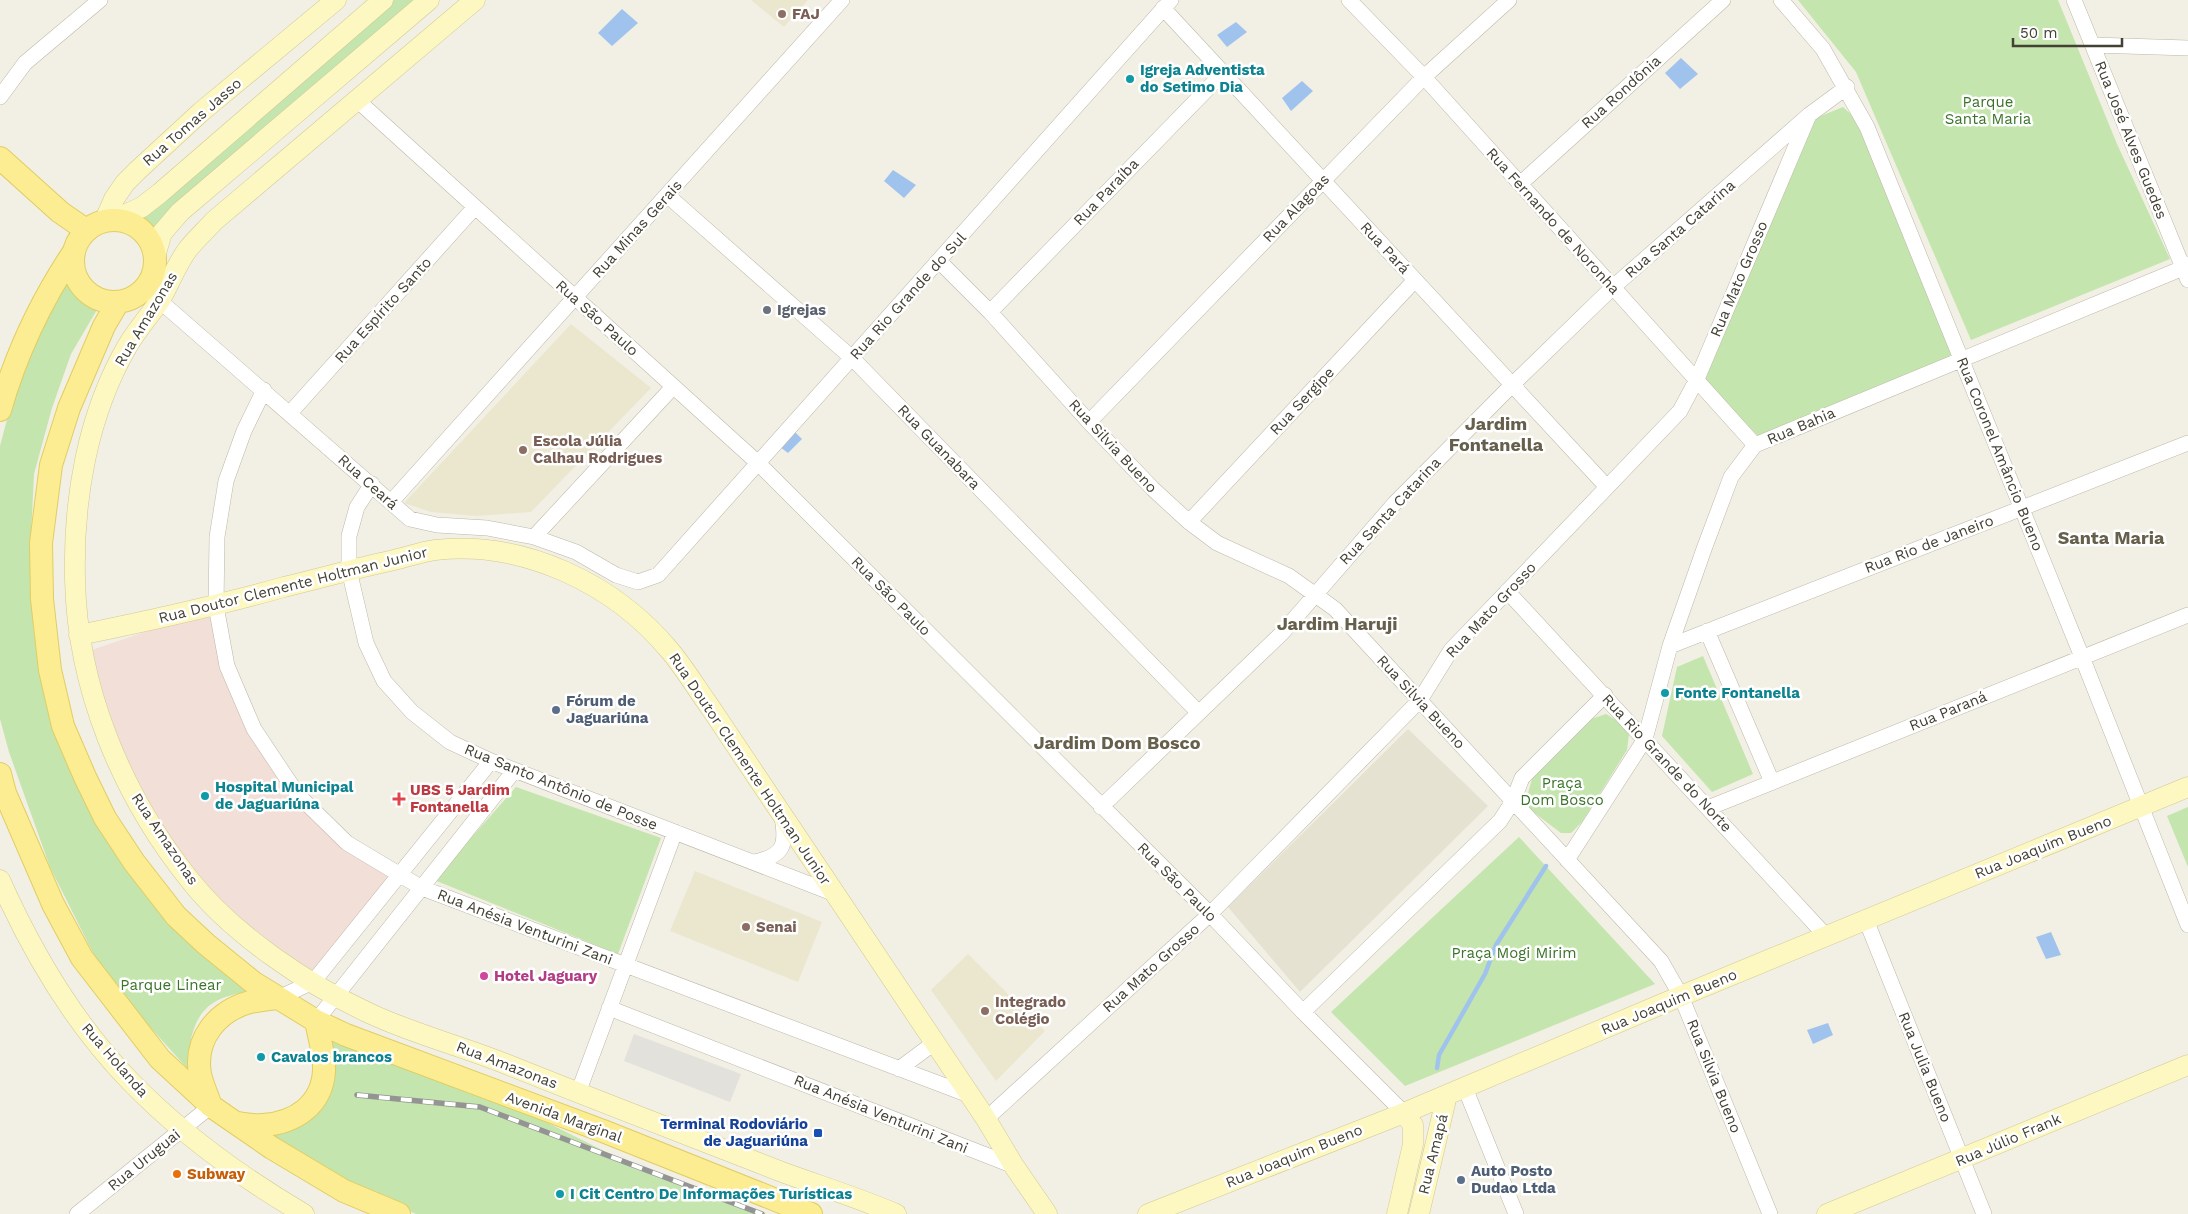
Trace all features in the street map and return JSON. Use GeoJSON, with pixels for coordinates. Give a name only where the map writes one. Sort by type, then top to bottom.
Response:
{"type":"FeatureCollection","features":[{"type":"Feature","properties":{"kind":"main road"},"geometry":{"type":"LineString","coordinates":[[0,158],[60,212],[101,224],[127,222],[139,229],[150,242],[155,256],[152,294],[118,302],[103,300],[86,292],[78,280],[73,267],[73,253]]}},
{"type":"Feature","properties":{"kind":"main road"},"geometry":{"type":"LineString","coordinates":[[0,410],[8,384],[34,320],[52,285],[73,253],[79,239],[101,224]]}},
{"type":"Feature","properties":{"kind":"main road"},"geometry":{"type":"LineString","coordinates":[[118,302],[104,326],[69,408],[51,465],[41,543],[42,599],[50,670],[63,726],[85,777],[105,818],[134,862],[176,916],[206,944],[254,983],[316,1021],[324,1071],[320,1091],[308,1110],[288,1120],[263,1125],[236,1123]]}},
{"type":"Feature","properties":{"kind":"main road"},"geometry":{"type":"LineString","coordinates":[[2,786],[53,904],[82,958],[160,1059],[211,1106],[272,1148],[344,1191],[399,1214]]}},
{"type":"Feature","properties":{"kind":"main road"},"geometry":{"type":"LineString","coordinates":[[211,1106],[200,1075],[199,1054],[203,1040],[214,1023],[230,1010],[251,1002],[278,998]]}},
{"type":"Feature","properties":{"kind":"main road","name":"Avenida Marginal"},"geometry":{"type":"LineString","coordinates":[[316,1021],[471,1083],[603,1131],[811,1214]]}},
{"type":"Feature","properties":{"kind":"street"},"geometry":{"type":"LineString","coordinates":[[0,97],[25,63],[100,0]]}},
{"type":"Feature","properties":{"kind":"street","name":"Rua Tomas Jasso"},"geometry":{"type":"LineString","coordinates":[[101,224],[114,199],[125,183],[138,170],[201,112],[336,0]]}},
{"type":"Feature","properties":{"kind":"street"},"geometry":{"type":"LineString","coordinates":[[101,224],[142,207],[160,193],[383,0]]}},
{"type":"Feature","properties":{"kind":"street"},"geometry":{"type":"LineString","coordinates":[[155,256],[162,233],[180,212],[430,0]]}},
{"type":"Feature","properties":{"kind":"street","name":"Rua Amazonas"},"geometry":{"type":"LineString","coordinates":[[475,0],[214,221],[187,250],[152,294],[111,377],[95,423],[81,484],[74,537],[75,598],[79,636],[95,702],[113,752],[138,804],[190,881],[229,920],[262,948],[313,982],[371,1014],[896,1214]]}},
{"type":"Feature","properties":{"kind":"street","name":"Rua Minas Gerais"},"geometry":{"type":"LineString","coordinates":[[391,502],[842,0]]}},
{"type":"Feature","properties":{"kind":"street","name":"Rua Fernando de Noronha"},"geometry":{"type":"LineString","coordinates":[[1349,0],[1424,77],[1755,445]]}},
{"type":"Feature","properties":{"kind":"street","name":"Rua Alagoas"},"geometry":{"type":"LineString","coordinates":[[1089,422],[1424,77],[1509,0]]}},
{"type":"Feature","properties":{"kind":"street","name":"Rua Rondônia"},"geometry":{"type":"LineString","coordinates":[[1520,184],[1722,0]]}},
{"type":"Feature","properties":{"kind":"street","name":"Rua Coronel Amâncio Bueno"},"geometry":{"type":"LineString","coordinates":[[1781,0],[1823,49],[1867,127],[2082,657],[2188,925]]}},
{"type":"Feature","properties":{"kind":"street","name":"Rua José Alves Guedes"},"geometry":{"type":"LineString","coordinates":[[2074,0],[2186,271]]}},
{"type":"Feature","properties":{"kind":"street","name":"Rua Pará"},"geometry":{"type":"LineString","coordinates":[[1167,4],[1223,73],[1607,487]]}},
{"type":"Feature","properties":{"kind":"street","name":"Rua Rio Grande do Sul"},"geometry":{"type":"LineString","coordinates":[[638,582],[658,575],[1167,4]]}},
{"type":"Feature","properties":{"kind":"street"},"geometry":{"type":"LineString","coordinates":[[2093,45],[2188,48]]}},
{"type":"Feature","properties":{"kind":"street","name":"Rua Paraíba"},"geometry":{"type":"LineString","coordinates":[[990,312],[1223,73]]}},
{"type":"Feature","properties":{"kind":"street","name":"Rua Santa Catarina"},"geometry":{"type":"LineString","coordinates":[[1101,807],[1282,633],[1395,503],[1512,384],[1612,288],[1809,115],[1846,87]]}},
{"type":"Feature","properties":{"kind":"street","name":"Rua São Paulo"},"geometry":{"type":"LineString","coordinates":[[358,100],[758,463],[1210,914],[1303,1012],[1404,1113]]}},
{"type":"Feature","properties":{"kind":"street","name":"Rua Mato Grosso"},"geometry":{"type":"LineString","coordinates":[[986,1119],[1210,914],[1420,700],[1451,650],[1680,411],[1697,379],[1809,115]]}},
{"type":"Feature","properties":{"kind":"street","name":"Rua Guanabara"},"geometry":{"type":"LineString","coordinates":[[667,195],[852,358],[1198,712]]}},
{"type":"Feature","properties":{"kind":"street","name":"Rua Espírito Santo"},"geometry":{"type":"LineString","coordinates":[[290,413],[475,207]]}},
{"type":"Feature","properties":{"kind":"street","name":"Rua Silvia Bueno"},"geometry":{"type":"LineString","coordinates":[[939,261],[990,312],[1089,422],[1153,489],[1189,522],[1217,542],[1289,576],[1336,609],[1661,961],[1681,996],[1770,1214]]}},
{"type":"Feature","properties":{"kind":"street","name":"Rua Bahia"},"geometry":{"type":"LineString","coordinates":[[1567,860],[1645,739],[1670,646],[1731,477],[1755,445],[1961,359],[2186,271]]}},
{"type":"Feature","properties":{"kind":"street","name":"Rua Sergipe"},"geometry":{"type":"LineString","coordinates":[[1189,522],[1415,280]]}},
{"type":"Feature","properties":{"kind":"street","name":"Rua Ceará"},"geometry":{"type":"LineString","coordinates":[[152,294],[410,519],[437,525],[487,528],[534,537],[576,552],[616,575],[638,582]]}},
{"type":"Feature","properties":{"kind":"street"},"geometry":{"type":"LineString","coordinates":[[534,537],[673,387]]}},
{"type":"Feature","properties":{"kind":"street","name":"Rua Anésia Venturini Zani"},"geometry":{"type":"LineString","coordinates":[[264,390],[244,431],[226,481],[217,537],[216,606],[228,666],[240,699],[254,729],[298,795],[347,843],[422,888],[969,1095]]}},
{"type":"Feature","properties":{"kind":"street","name":"Rua Rio de Janeiro"},"geometry":{"type":"LineString","coordinates":[[1670,646],[2188,443]]}},
{"type":"Feature","properties":{"kind":"street","name":"Rua Santo Antônio de Posse"},"geometry":{"type":"LineString","coordinates":[[372,484],[357,507],[348,536],[349,570],[366,643],[384,681],[412,712],[450,742],[514,771],[835,894]]}},
{"type":"Feature","properties":{"kind":"street","name":"Rua Doutor Clemente Holtman Junior"},"geometry":{"type":"LineString","coordinates":[[79,636],[216,606],[349,570],[435,550],[483,550],[526,557],[572,574],[610,596],[640,620],[670,652],[986,1119],[1014,1166],[1047,1214]]}},
{"type":"Feature","properties":{"kind":"street","name":"Rua Rio Grande do Norte"},"geometry":{"type":"LineString","coordinates":[[1507,591],[1826,936]]}},
{"type":"Feature","properties":{"kind":"street","name":"Rua Paraná"},"geometry":{"type":"LineString","coordinates":[[1708,808],[2188,615]]}},
{"type":"Feature","properties":{"kind":"street"},"geometry":{"type":"LineString","coordinates":[[1707,631],[1772,782]]}},
{"type":"Feature","properties":{"kind":"street"},"geometry":{"type":"LineString","coordinates":[[1303,1012],[1500,821],[1513,801],[1522,778],[1605,695]]}},
{"type":"Feature","properties":{"kind":"street"},"geometry":{"type":"LineString","coordinates":[[278,998],[313,982],[491,761]]}},
{"type":"Feature","properties":{"kind":"street"},"geometry":{"type":"LineString","coordinates":[[316,1021],[514,771]]}},
{"type":"Feature","properties":{"kind":"street","name":"Rua Joaquim Bueno"},"geometry":{"type":"LineString","coordinates":[[1148,1214],[1404,1113],[1681,996],[2188,787]]}},
{"type":"Feature","properties":{"kind":"street"},"geometry":{"type":"LineString","coordinates":[[754,862],[771,859],[781,850],[786,836],[781,814]]}},
{"type":"Feature","properties":{"kind":"street"},"geometry":{"type":"LineString","coordinates":[[578,1093],[675,832]]}},
{"type":"Feature","properties":{"kind":"street","name":"Rua Holanda"},"geometry":{"type":"LineString","coordinates":[[0,880],[17,919],[58,990],[92,1037],[129,1080],[182,1130],[258,1187],[304,1214]]}},
{"type":"Feature","properties":{"kind":"street","name":"Rua Julia Bueno"},"geometry":{"type":"LineString","coordinates":[[1866,920],[1984,1214]]}},
{"type":"Feature","properties":{"kind":"street","name":"Rua Anésia Venturini Zani"},"geometry":{"type":"LineString","coordinates":[[609,1008],[1014,1166]]}},
{"type":"Feature","properties":{"kind":"street"},"geometry":{"type":"LineString","coordinates":[[899,1069],[934,1043]]}},
{"type":"Feature","properties":{"kind":"street","name":"Rua Júlio Frank"},"geometry":{"type":"LineString","coordinates":[[1827,1214],[2188,1065]]}},
{"type":"Feature","properties":{"kind":"street"},"geometry":{"type":"LineString","coordinates":[[1456,1091],[1516,1214]]}},
{"type":"Feature","properties":{"kind":"street","name":"Rua Amapá"},"geometry":{"type":"LineString","coordinates":[[1418,1214],[1456,1091]]}},
{"type":"Feature","properties":{"kind":"street","name":"Rua Uruguai"},"geometry":{"type":"LineString","coordinates":[[77,1214],[211,1106]]}},
{"type":"Feature","properties":{"kind":"street","name":"Rua Amapá"},"geometry":{"type":"LineString","coordinates":[[1397,1214],[1413,1144],[1412,1126],[1404,1113]]}},
{"type":"Feature","properties":{"kind":"shaded area","name":"FAJ"},"geometry":{"type":"Polygon","coordinates":[[[751,0],[808,0],[784,27],[751,0]]]}},
{"type":"Feature","properties":{"kind":"shaded area","name":"Escola Júlia Calhau Rodrigues"},"geometry":{"type":"Polygon","coordinates":[[[571,324],[651,388],[531,512],[476,516],[431,512],[404,503],[571,324]]]}},
{"type":"Feature","properties":{"kind":"shaded area"},"geometry":{"type":"Polygon","coordinates":[[[216,608],[225,666],[296,797],[396,875],[312,979],[191,879],[114,751],[89,651],[216,608]]]}},
{"type":"Feature","properties":{"kind":"shaded area"},"geometry":{"type":"Polygon","coordinates":[[[1408,729],[1488,806],[1300,992],[1228,907],[1408,729]]]}},
{"type":"Feature","properties":{"kind":"shaded area","name":"Senai"},"geometry":{"type":"Polygon","coordinates":[[[695,871],[822,922],[798,982],[670,931],[695,871]]]}},
{"type":"Feature","properties":{"kind":"shaded area","name":"Integrado Colégio"},"geometry":{"type":"Polygon","coordinates":[[[968,954],[1045,1031],[996,1081],[931,990],[968,954]]]}},
{"type":"Feature","properties":{"kind":"shaded area"},"geometry":{"type":"Polygon","coordinates":[[[634,1034],[741,1074],[730,1102],[624,1061],[634,1034]]]}},
{"type":"Feature","properties":{"kind":"green space"},"geometry":{"type":"Polygon","coordinates":[[[394,0],[413,0],[153,233],[129,217],[137,215],[394,0]]]}},
{"type":"Feature","properties":{"kind":"green space","name":"Parque Santa Maria"},"geometry":{"type":"Polygon","coordinates":[[[1798,0],[2058,0],[2117,144],[2170,259],[1971,340],[1856,72],[1798,0]]]}},
{"type":"Feature","properties":{"kind":"green space"},"geometry":{"type":"Polygon","coordinates":[[[1843,107],[1867,129],[1954,356],[1758,436],[1701,377],[1811,120],[1843,107]]]}},
{"type":"Feature","properties":{"kind":"green space","name":"Parque Linear"},"geometry":{"type":"Polygon","coordinates":[[[64,276],[76,297],[98,308],[71,354],[52,408],[34,474],[30,556],[34,635],[51,709],[68,763],[250,990],[213,1003],[200,1016],[190,1042],[188,1069],[129,1004],[93,953],[50,867],[9,752],[0,719],[0,446],[22,363],[64,276]]]}},
{"type":"Feature","properties":{"kind":"green space"},"geometry":{"type":"Polygon","coordinates":[[[1703,656],[1753,774],[1712,792],[1662,736],[1677,667],[1703,656]]]}},
{"type":"Feature","properties":{"kind":"green space","name":"Praça Dom Bosco"},"geometry":{"type":"Polygon","coordinates":[[[1606,714],[1619,722],[1629,734],[1627,750],[1582,822],[1571,833],[1561,833],[1528,808],[1528,793],[1533,776],[1591,719],[1606,714]]]}},
{"type":"Feature","properties":{"kind":"green space"},"geometry":{"type":"Polygon","coordinates":[[[516,787],[661,838],[618,954],[434,880],[516,787]]]}},
{"type":"Feature","properties":{"kind":"green space"},"geometry":{"type":"Polygon","coordinates":[[[2188,807],[2188,867],[2167,816],[2188,807]]]}},
{"type":"Feature","properties":{"kind":"green space","name":"Praça Mogi Mirim"},"geometry":{"type":"Polygon","coordinates":[[[1519,837],[1655,984],[1405,1086],[1331,1012],[1519,837]]]}},
{"type":"Feature","properties":{"kind":"green space"},"geometry":{"type":"Polygon","coordinates":[[[320,1029],[544,1121],[634,1166],[757,1214],[416,1214],[348,1185],[279,1146],[267,1129],[310,1110],[320,1029]]]}},
{"type":"Feature","properties":{"kind":"water"},"geometry":{"type":"Polygon","coordinates":[[[622,9],[638,23],[612,46],[598,33],[622,9]]]}},
{"type":"Feature","properties":{"kind":"water"},"geometry":{"type":"Polygon","coordinates":[[[1236,22],[1247,32],[1227,47],[1217,35],[1236,22]]]}},
{"type":"Feature","properties":{"kind":"water"},"geometry":{"type":"Polygon","coordinates":[[[1681,58],[1698,74],[1680,89],[1665,73],[1681,58]]]}},
{"type":"Feature","properties":{"kind":"water"},"geometry":{"type":"Polygon","coordinates":[[[1302,81],[1313,91],[1291,111],[1282,98],[1302,81]]]}},
{"type":"Feature","properties":{"kind":"water"},"geometry":{"type":"Polygon","coordinates":[[[893,170],[916,185],[904,198],[884,181],[893,170]]]}},
{"type":"Feature","properties":{"kind":"water"},"geometry":{"type":"Polygon","coordinates":[[[795,432],[802,439],[788,453],[780,447],[795,432]]]}},
{"type":"Feature","properties":{"kind":"water"},"geometry":{"type":"Polygon","coordinates":[[[2051,932],[2061,955],[2046,959],[2036,937],[2051,932]]]}},
{"type":"Feature","properties":{"kind":"water"},"geometry":{"type":"Polygon","coordinates":[[[1828,1023],[1833,1035],[1813,1044],[1807,1030],[1828,1023]]]}},
{"type":"Feature","properties":{"kind":"waterway"},"geometry":{"type":"LineString","coordinates":[[1437,1068],[1439,1055],[1485,974],[1496,945],[1546,866]]}},
{"type":"Feature","properties":{"kind":"railway"},"geometry":{"type":"LineString","coordinates":[[357,1095],[480,1107],[762,1214]]}},
{"type":"Feature","properties":{"kind":"place","name":"FAJ"},"geometry":{"type":"Point","coordinates":[782,14]}},
{"type":"Feature","properties":{"kind":"place","name":"Igreja Adventista do Setimo Dia"},"geometry":{"type":"Point","coordinates":[1130,79]}},
{"type":"Feature","properties":{"kind":"place","name":"Igrejas"},"geometry":{"type":"Point","coordinates":[767,310]}},
{"type":"Feature","properties":{"kind":"place","name":"Escola Júlia Calhau Rodrigues"},"geometry":{"type":"Point","coordinates":[523,450]}},
{"type":"Feature","properties":{"kind":"place","name":"Fonte Fontanella"},"geometry":{"type":"Point","coordinates":[1665,693]}},
{"type":"Feature","properties":{"kind":"place","name":"Fórum de Jaguariúna"},"geometry":{"type":"Point","coordinates":[556,710]}},
{"type":"Feature","properties":{"kind":"place","name":"Hospital Municipal de Jaguariúna"},"geometry":{"type":"Point","coordinates":[205,796]}},
{"type":"Feature","properties":{"kind":"place","name":"UBS 5 Jardim Fontanella"},"geometry":{"type":"Point","coordinates":[399,799]}},
{"type":"Feature","properties":{"kind":"place","name":"Senai"},"geometry":{"type":"Point","coordinates":[746,927]}},
{"type":"Feature","properties":{"kind":"place","name":"Hotel Jaguary"},"geometry":{"type":"Point","coordinates":[484,976]}},
{"type":"Feature","properties":{"kind":"place","name":"Integrado Colégio"},"geometry":{"type":"Point","coordinates":[985,1011]}},
{"type":"Feature","properties":{"kind":"place","name":"Cavalos brancos"},"geometry":{"type":"Point","coordinates":[261,1057]}},
{"type":"Feature","properties":{"kind":"place","name":"Terminal Rodoviário de Jaguariúna"},"geometry":{"type":"Point","coordinates":[818,1133]}},
{"type":"Feature","properties":{"kind":"place","name":"Subway"},"geometry":{"type":"Point","coordinates":[177,1174]}},
{"type":"Feature","properties":{"kind":"place","name":"Auto Posto Dudao Ltda"},"geometry":{"type":"Point","coordinates":[1461,1180]}},
{"type":"Feature","properties":{"kind":"place","name":"I Cit Centro De Informações Turísticas"},"geometry":{"type":"Point","coordinates":[560,1194]}},
{"type":"Feature","properties":{"kind":"district","name":"Jardim Fontanella"},"geometry":{"type":"Point","coordinates":[1496,433]}},
{"type":"Feature","properties":{"kind":"district","name":"Santa Maria"},"geometry":{"type":"Point","coordinates":[2111,537]}},
{"type":"Feature","properties":{"kind":"district","name":"Jardim Haruji"},"geometry":{"type":"Point","coordinates":[1337,623]}},
{"type":"Feature","properties":{"kind":"district","name":"Jardim Dom Bosco"},"geometry":{"type":"Point","coordinates":[1117,742]}}]}
